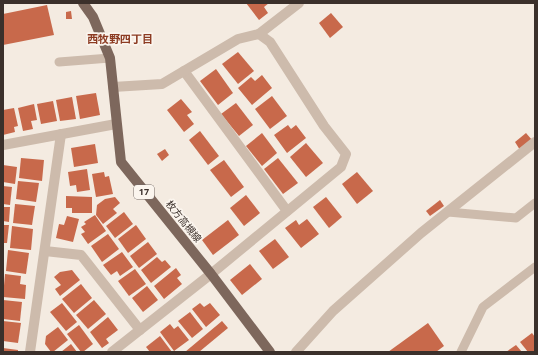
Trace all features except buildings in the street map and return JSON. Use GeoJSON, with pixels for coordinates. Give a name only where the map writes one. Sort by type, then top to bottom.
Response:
{"type":"FeatureCollection","features":[{"type":"Feature","properties":{"kind":"main road","name":"枚方高槻線"},"geometry":{"type":"LineString","coordinates":[[83,3],[93,17],[110,58],[121,162],[211,274],[270,352]]}},
{"type":"Feature","properties":{"kind":"street"},"geometry":{"type":"LineString","coordinates":[[113,87],[162,84],[238,39],[259,34],[299,3]]}},
{"type":"Feature","properties":{"kind":"street"},"geometry":{"type":"LineString","coordinates":[[112,352],[211,274],[341,167],[346,154],[324,126],[270,42],[259,34]]}},
{"type":"Feature","properties":{"kind":"street"},"geometry":{"type":"LineString","coordinates":[[184,71],[287,211]]}},
{"type":"Feature","properties":{"kind":"street"},"geometry":{"type":"LineString","coordinates":[[3,145],[116,124]]}},
{"type":"Feature","properties":{"kind":"street"},"geometry":{"type":"LineString","coordinates":[[30,352],[61,134]]}},
{"type":"Feature","properties":{"kind":"street"},"geometry":{"type":"LineString","coordinates":[[296,352],[333,311],[422,233],[535,142]]}},
{"type":"Feature","properties":{"kind":"street"},"geometry":{"type":"LineString","coordinates":[[45,251],[82,255],[140,330]]}},
{"type":"Feature","properties":{"kind":"lane"},"geometry":{"type":"LineString","coordinates":[[59,62],[110,58]]}},
{"type":"Feature","properties":{"kind":"lane"},"geometry":{"type":"LineString","coordinates":[[448,212],[516,218],[535,203]]}},
{"type":"Feature","properties":{"kind":"lane"},"geometry":{"type":"LineString","coordinates":[[461,352],[484,307],[535,267]]}},
{"type":"Feature","properties":{"kind":"district","name":"西牧野四丁目"},"geometry":{"type":"Point","coordinates":[120,39]}}]}
